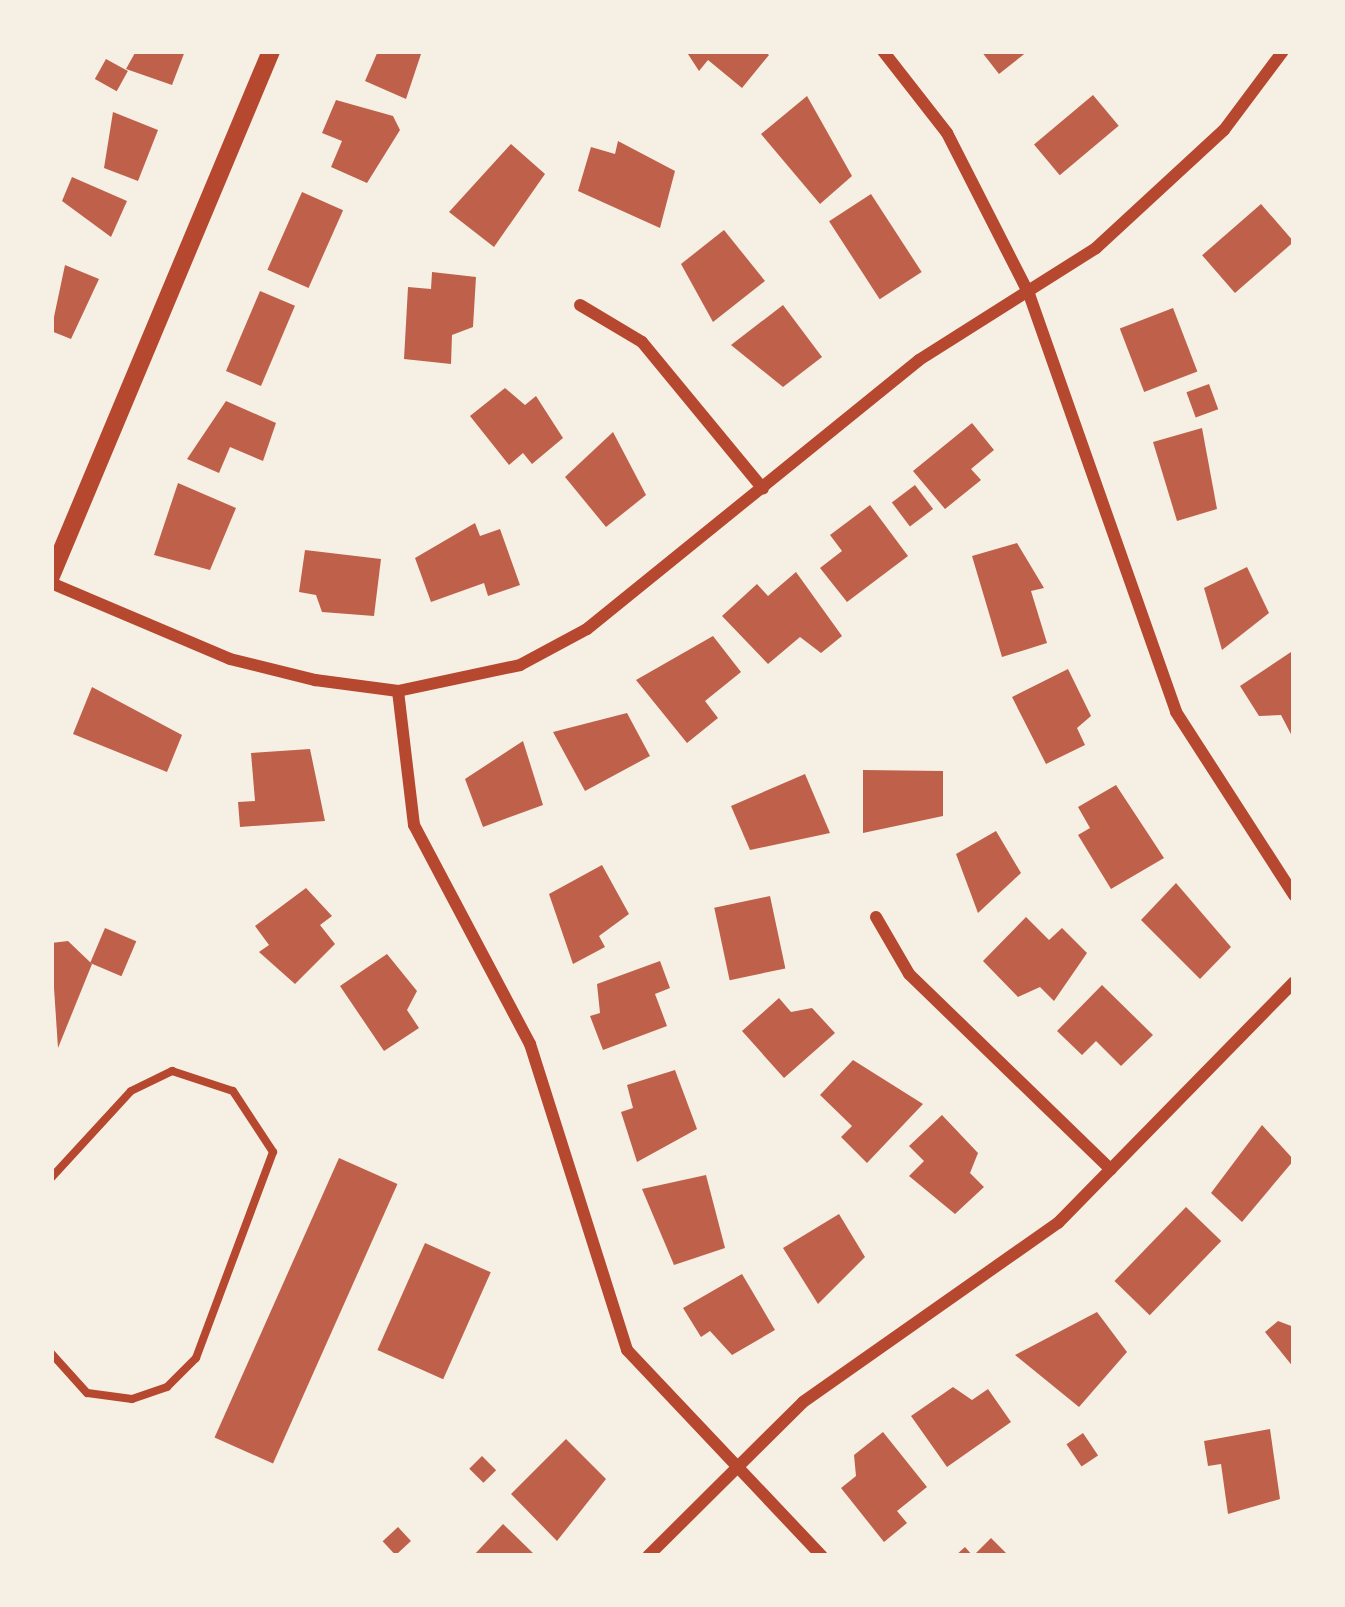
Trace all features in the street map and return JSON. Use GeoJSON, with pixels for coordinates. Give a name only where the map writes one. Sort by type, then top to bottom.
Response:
{"type":"FeatureCollection","features":[{"type":"Feature","properties":{"kind":"street"},"geometry":{"type":"LineString","coordinates":[[271,51],[51,580],[230,659],[398,691],[520,665],[587,629],[919,360],[1029,294],[1164,190],[1283,51]]}},
{"type":"Feature","properties":{"kind":"street"},"geometry":{"type":"LineString","coordinates":[[883,51],[947,133],[1029,294],[1176,712],[1294,895]]}},
{"type":"Feature","properties":{"kind":"street"},"geometry":{"type":"LineString","coordinates":[[580,305],[642,342],[763,489]]}},
{"type":"Feature","properties":{"kind":"street"},"geometry":{"type":"LineString","coordinates":[[398,691],[414,825],[530,1044],[620,1332],[735,1470],[822,1556]]}},
{"type":"Feature","properties":{"kind":"street"},"geometry":{"type":"LineString","coordinates":[[876,916],[909,974],[1111,1170]]}},
{"type":"Feature","properties":{"kind":"street"},"geometry":{"type":"LineString","coordinates":[[648,1556],[803,1402],[987,1279],[1111,1170],[1294,982]]}},
{"type":"Feature","properties":{"kind":"lane"},"geometry":{"type":"LineString","coordinates":[[51,1178],[131,1091],[172,1071],[233,1091],[273,1152],[196,1358],[166,1388],[132,1399],[87,1393],[51,1353]]}},
{"type":"Feature","properties":{"kind":"building"},"geometry":{"type":"Polygon","coordinates":[[[136,51],[185,51],[172,85],[126,69],[136,51]]]}},
{"type":"Feature","properties":{"kind":"building"},"geometry":{"type":"Polygon","coordinates":[[[378,51],[422,51],[406,99],[365,81],[378,51]]]}},
{"type":"Feature","properties":{"kind":"building"},"geometry":{"type":"Polygon","coordinates":[[[686,51],[764,51],[769,55],[742,88],[708,60],[699,71],[686,51]]]}},
{"type":"Feature","properties":{"kind":"building"},"geometry":{"type":"Polygon","coordinates":[[[981,51],[1028,51],[999,74],[981,51]]]}},
{"type":"Feature","properties":{"kind":"building"},"geometry":{"type":"Polygon","coordinates":[[[106,59],[128,71],[117,91],[95,79],[106,59]]]}},
{"type":"Feature","properties":{"kind":"building"},"geometry":{"type":"Polygon","coordinates":[[[1093,95],[1119,126],[1060,175],[1034,144],[1093,95]]]}},
{"type":"Feature","properties":{"kind":"building"},"geometry":{"type":"Polygon","coordinates":[[[807,96],[852,176],[820,204],[761,134],[807,96]]]}},
{"type":"Feature","properties":{"kind":"building"},"geometry":{"type":"Polygon","coordinates":[[[336,100],[393,116],[400,130],[367,183],[331,167],[342,141],[322,133],[336,100]]]}},
{"type":"Feature","properties":{"kind":"building"},"geometry":{"type":"Polygon","coordinates":[[[113,112],[158,130],[138,181],[104,168],[113,112]]]}},
{"type":"Feature","properties":{"kind":"building"},"geometry":{"type":"Polygon","coordinates":[[[618,141],[675,171],[660,228],[578,191],[591,147],[615,154],[618,141]]]}},
{"type":"Feature","properties":{"kind":"building"},"geometry":{"type":"Polygon","coordinates":[[[511,144],[545,174],[494,247],[449,212],[511,144]]]}},
{"type":"Feature","properties":{"kind":"building"},"geometry":{"type":"Polygon","coordinates":[[[72,177],[127,201],[111,237],[62,201],[72,177]]]}},
{"type":"Feature","properties":{"kind":"building"},"geometry":{"type":"Polygon","coordinates":[[[302,192],[343,210],[309,288],[267,270],[302,192]]]}},
{"type":"Feature","properties":{"kind":"building"},"geometry":{"type":"Polygon","coordinates":[[[871,194],[922,272],[880,299],[829,221],[871,194]]]}},
{"type":"Feature","properties":{"kind":"building"},"geometry":{"type":"Polygon","coordinates":[[[1261,204],[1294,242],[1235,293],[1202,255],[1261,204]]]}},
{"type":"Feature","properties":{"kind":"building"},"geometry":{"type":"Polygon","coordinates":[[[724,230],[765,281],[713,322],[681,264],[724,230]]]}},
{"type":"Feature","properties":{"kind":"building"},"geometry":{"type":"Polygon","coordinates":[[[65,265],[99,279],[71,339],[51,331],[65,265]]]}},
{"type":"Feature","properties":{"kind":"building"},"geometry":{"type":"Polygon","coordinates":[[[432,272],[476,277],[473,327],[452,335],[451,364],[404,359],[408,287],[431,289],[432,272]]]}},
{"type":"Feature","properties":{"kind":"building"},"geometry":{"type":"Polygon","coordinates":[[[260,291],[295,306],[261,386],[226,371],[260,291]]]}},
{"type":"Feature","properties":{"kind":"building"},"geometry":{"type":"Polygon","coordinates":[[[783,305],[822,357],[783,387],[731,345],[783,305]]]}},
{"type":"Feature","properties":{"kind":"building"},"geometry":{"type":"Polygon","coordinates":[[[1173,308],[1197,371],[1144,392],[1120,328],[1173,308]]]}},
{"type":"Feature","properties":{"kind":"building"},"geometry":{"type":"Polygon","coordinates":[[[1209,384],[1218,409],[1196,418],[1186,392],[1209,384]]]}},
{"type":"Feature","properties":{"kind":"building"},"geometry":{"type":"Polygon","coordinates":[[[505,388],[525,405],[536,396],[563,438],[532,464],[523,453],[509,465],[470,416],[505,388]]]}},
{"type":"Feature","properties":{"kind":"building"},"geometry":{"type":"Polygon","coordinates":[[[226,401],[276,423],[263,461],[230,447],[219,473],[187,459],[226,401]]]}},
{"type":"Feature","properties":{"kind":"building"},"geometry":{"type":"Polygon","coordinates":[[[972,423],[994,450],[971,469],[981,480],[945,509],[913,471],[972,423]]]}},
{"type":"Feature","properties":{"kind":"building"},"geometry":{"type":"Polygon","coordinates":[[[1202,428],[1217,509],[1177,521],[1153,442],[1202,428]]]}},
{"type":"Feature","properties":{"kind":"building"},"geometry":{"type":"Polygon","coordinates":[[[613,432],[646,495],[606,527],[565,477],[613,432]]]}},
{"type":"Feature","properties":{"kind":"building"},"geometry":{"type":"Polygon","coordinates":[[[178,483],[236,508],[210,570],[154,555],[178,483]]]}},
{"type":"Feature","properties":{"kind":"building"},"geometry":{"type":"Polygon","coordinates":[[[915,485],[933,509],[910,526],[892,502],[915,485]]]}},
{"type":"Feature","properties":{"kind":"building"},"geometry":{"type":"Polygon","coordinates":[[[870,505],[908,556],[847,602],[820,568],[842,551],[830,535],[870,505]]]}},
{"type":"Feature","properties":{"kind":"building"},"geometry":{"type":"Polygon","coordinates":[[[475,523],[480,536],[500,529],[520,585],[488,596],[484,583],[431,602],[415,558],[475,523]]]}},
{"type":"Feature","properties":{"kind":"building"},"geometry":{"type":"Polygon","coordinates":[[[1017,543],[1044,588],[1031,591],[1047,643],[1002,657],[972,556],[1017,543]]]}},
{"type":"Feature","properties":{"kind":"building"},"geometry":{"type":"Polygon","coordinates":[[[305,550],[381,559],[374,616],[322,612],[316,595],[299,592],[305,550]]]}},
{"type":"Feature","properties":{"kind":"building"},"geometry":{"type":"Polygon","coordinates":[[[1247,567],[1269,613],[1222,650],[1204,588],[1247,567]]]}},
{"type":"Feature","properties":{"kind":"building"},"geometry":{"type":"Polygon","coordinates":[[[796,572],[842,636],[821,653],[800,637],[768,664],[722,616],[757,584],[768,596],[796,572]]]}},
{"type":"Feature","properties":{"kind":"building"},"geometry":{"type":"Polygon","coordinates":[[[713,636],[741,672],[705,701],[718,718],[687,743],[636,680],[713,636]]]}},
{"type":"Feature","properties":{"kind":"building"},"geometry":{"type":"Polygon","coordinates":[[[1294,650],[1294,740],[1281,715],[1259,716],[1240,686],[1294,650]]]}},
{"type":"Feature","properties":{"kind":"building"},"geometry":{"type":"Polygon","coordinates":[[[1068,669],[1091,716],[1077,728],[1085,745],[1046,764],[1012,697],[1068,669]]]}},
{"type":"Feature","properties":{"kind":"building"},"geometry":{"type":"Polygon","coordinates":[[[92,687],[182,735],[167,772],[73,734],[92,687]]]}},
{"type":"Feature","properties":{"kind":"building"},"geometry":{"type":"Polygon","coordinates":[[[627,713],[650,756],[585,791],[553,732],[627,713]]]}},
{"type":"Feature","properties":{"kind":"building"},"geometry":{"type":"Polygon","coordinates":[[[523,741],[543,805],[483,827],[465,779],[523,741]]]}},
{"type":"Feature","properties":{"kind":"building"},"geometry":{"type":"Polygon","coordinates":[[[310,749],[325,821],[240,827],[238,802],[255,801],[251,753],[310,749]]]}},
{"type":"Feature","properties":{"kind":"building"},"geometry":{"type":"Polygon","coordinates":[[[863,770],[943,771],[943,816],[863,833],[863,770]]]}},
{"type":"Feature","properties":{"kind":"building"},"geometry":{"type":"Polygon","coordinates":[[[805,774],[830,833],[750,850],[731,806],[805,774]]]}},
{"type":"Feature","properties":{"kind":"building"},"geometry":{"type":"Polygon","coordinates":[[[1116,785],[1164,858],[1111,889],[1078,835],[1090,828],[1078,807],[1116,785]]]}},
{"type":"Feature","properties":{"kind":"building"},"geometry":{"type":"Polygon","coordinates":[[[996,831],[1021,873],[978,913],[956,854],[996,831]]]}},
{"type":"Feature","properties":{"kind":"building"},"geometry":{"type":"Polygon","coordinates":[[[602,865],[629,914],[599,936],[605,947],[573,964],[549,894],[602,865]]]}},
{"type":"Feature","properties":{"kind":"building"},"geometry":{"type":"Polygon","coordinates":[[[1176,883],[1231,947],[1200,979],[1141,920],[1176,883]]]}},
{"type":"Feature","properties":{"kind":"building"},"geometry":{"type":"Polygon","coordinates":[[[306,888],[332,916],[320,925],[335,944],[295,984],[259,952],[269,945],[255,926],[306,888]]]}},
{"type":"Feature","properties":{"kind":"building"},"geometry":{"type":"Polygon","coordinates":[[[770,896],[785,968],[730,980],[714,908],[770,896]]]}},
{"type":"Feature","properties":{"kind":"building"},"geometry":{"type":"Polygon","coordinates":[[[1026,917],[1049,940],[1062,928],[1087,953],[1054,1001],[1040,987],[1018,997],[983,961],[1026,917]]]}},
{"type":"Feature","properties":{"kind":"building"},"geometry":{"type":"Polygon","coordinates":[[[105,928],[136,941],[121,976],[90,963],[105,928]]]}},
{"type":"Feature","properties":{"kind":"building"},"geometry":{"type":"Polygon","coordinates":[[[68,941],[92,964],[58,1048],[51,943],[68,941]]]}},
{"type":"Feature","properties":{"kind":"building"},"geometry":{"type":"Polygon","coordinates":[[[387,954],[417,991],[407,1010],[419,1028],[384,1051],[340,986],[387,954]]]}},
{"type":"Feature","properties":{"kind":"building"},"geometry":{"type":"Polygon","coordinates":[[[660,961],[670,988],[655,994],[667,1026],[603,1050],[590,1016],[600,1013],[597,984],[660,961]]]}},
{"type":"Feature","properties":{"kind":"building"},"geometry":{"type":"Polygon","coordinates":[[[1102,985],[1153,1035],[1121,1066],[1096,1041],[1082,1055],[1057,1031],[1102,985]]]}},
{"type":"Feature","properties":{"kind":"building"},"geometry":{"type":"Polygon","coordinates":[[[779,998],[791,1012],[812,1008],[835,1033],[784,1078],[742,1031],[779,998]]]}},
{"type":"Feature","properties":{"kind":"building"},"geometry":{"type":"Polygon","coordinates":[[[853,1060],[923,1104],[867,1163],[841,1137],[852,1126],[820,1095],[853,1060]]]}},
{"type":"Feature","properties":{"kind":"building"},"geometry":{"type":"Polygon","coordinates":[[[675,1070],[697,1129],[637,1162],[621,1112],[633,1108],[627,1085],[675,1070]]]}},
{"type":"Feature","properties":{"kind":"building"},"geometry":{"type":"Polygon","coordinates":[[[942,1115],[978,1153],[970,1173],[984,1187],[955,1214],[909,1176],[924,1161],[909,1146],[942,1115]]]}},
{"type":"Feature","properties":{"kind":"building"},"geometry":{"type":"Polygon","coordinates":[[[1262,1125],[1294,1160],[1242,1222],[1211,1193],[1262,1125]]]}},
{"type":"Feature","properties":{"kind":"building"},"geometry":{"type":"Polygon","coordinates":[[[339,1158],[397,1184],[273,1464],[215,1438],[339,1158]]]}},
{"type":"Feature","properties":{"kind":"building"},"geometry":{"type":"Polygon","coordinates":[[[706,1175],[725,1248],[674,1265],[642,1189],[706,1175]]]}},
{"type":"Feature","properties":{"kind":"building"},"geometry":{"type":"Polygon","coordinates":[[[1186,1207],[1221,1241],[1150,1315],[1114,1281],[1186,1207]]]}},
{"type":"Feature","properties":{"kind":"building"},"geometry":{"type":"Polygon","coordinates":[[[839,1214],[865,1257],[818,1304],[783,1248],[839,1214]]]}},
{"type":"Feature","properties":{"kind":"building"},"geometry":{"type":"Polygon","coordinates":[[[425,1243],[491,1272],[443,1379],[377,1350],[425,1243]]]}},
{"type":"Feature","properties":{"kind":"building"},"geometry":{"type":"Polygon","coordinates":[[[742,1274],[775,1330],[732,1355],[710,1331],[701,1337],[683,1308],[742,1274]]]}},
{"type":"Feature","properties":{"kind":"building"},"geometry":{"type":"Polygon","coordinates":[[[1097,1312],[1127,1352],[1079,1407],[1015,1355],[1097,1312]]]}},
{"type":"Feature","properties":{"kind":"building"},"geometry":{"type":"Polygon","coordinates":[[[1278,1321],[1294,1327],[1294,1368],[1265,1332],[1278,1321]]]}},
{"type":"Feature","properties":{"kind":"building"},"geometry":{"type":"Polygon","coordinates":[[[953,1387],[972,1400],[988,1389],[1011,1422],[947,1467],[911,1416],[953,1387]]]}},
{"type":"Feature","properties":{"kind":"building"},"geometry":{"type":"Polygon","coordinates":[[[1270,1429],[1280,1499],[1228,1514],[1221,1464],[1208,1466],[1204,1441],[1270,1429]]]}},
{"type":"Feature","properties":{"kind":"building"},"geometry":{"type":"Polygon","coordinates":[[[883,1432],[927,1487],[897,1511],[907,1523],[884,1542],[841,1488],[856,1476],[854,1455],[883,1432]]]}},
{"type":"Feature","properties":{"kind":"building"},"geometry":{"type":"Polygon","coordinates":[[[1083,1433],[1098,1455],[1082,1467],[1066,1444],[1083,1433]]]}},
{"type":"Feature","properties":{"kind":"building"},"geometry":{"type":"Polygon","coordinates":[[[566,1439],[606,1479],[557,1541],[511,1494],[566,1439]]]}},
{"type":"Feature","properties":{"kind":"building"},"geometry":{"type":"Polygon","coordinates":[[[482,1456],[496,1470],[483,1483],[469,1469],[482,1456]]]}},
{"type":"Feature","properties":{"kind":"building"},"geometry":{"type":"Polygon","coordinates":[[[503,1524],[536,1556],[473,1556],[503,1524]]]}},
{"type":"Feature","properties":{"kind":"building"},"geometry":{"type":"Polygon","coordinates":[[[398,1527],[411,1541],[396,1555],[383,1541],[398,1527]]]}},
{"type":"Feature","properties":{"kind":"building"},"geometry":{"type":"Polygon","coordinates":[[[991,1538],[1009,1556],[973,1556],[991,1538]]]}}]}
